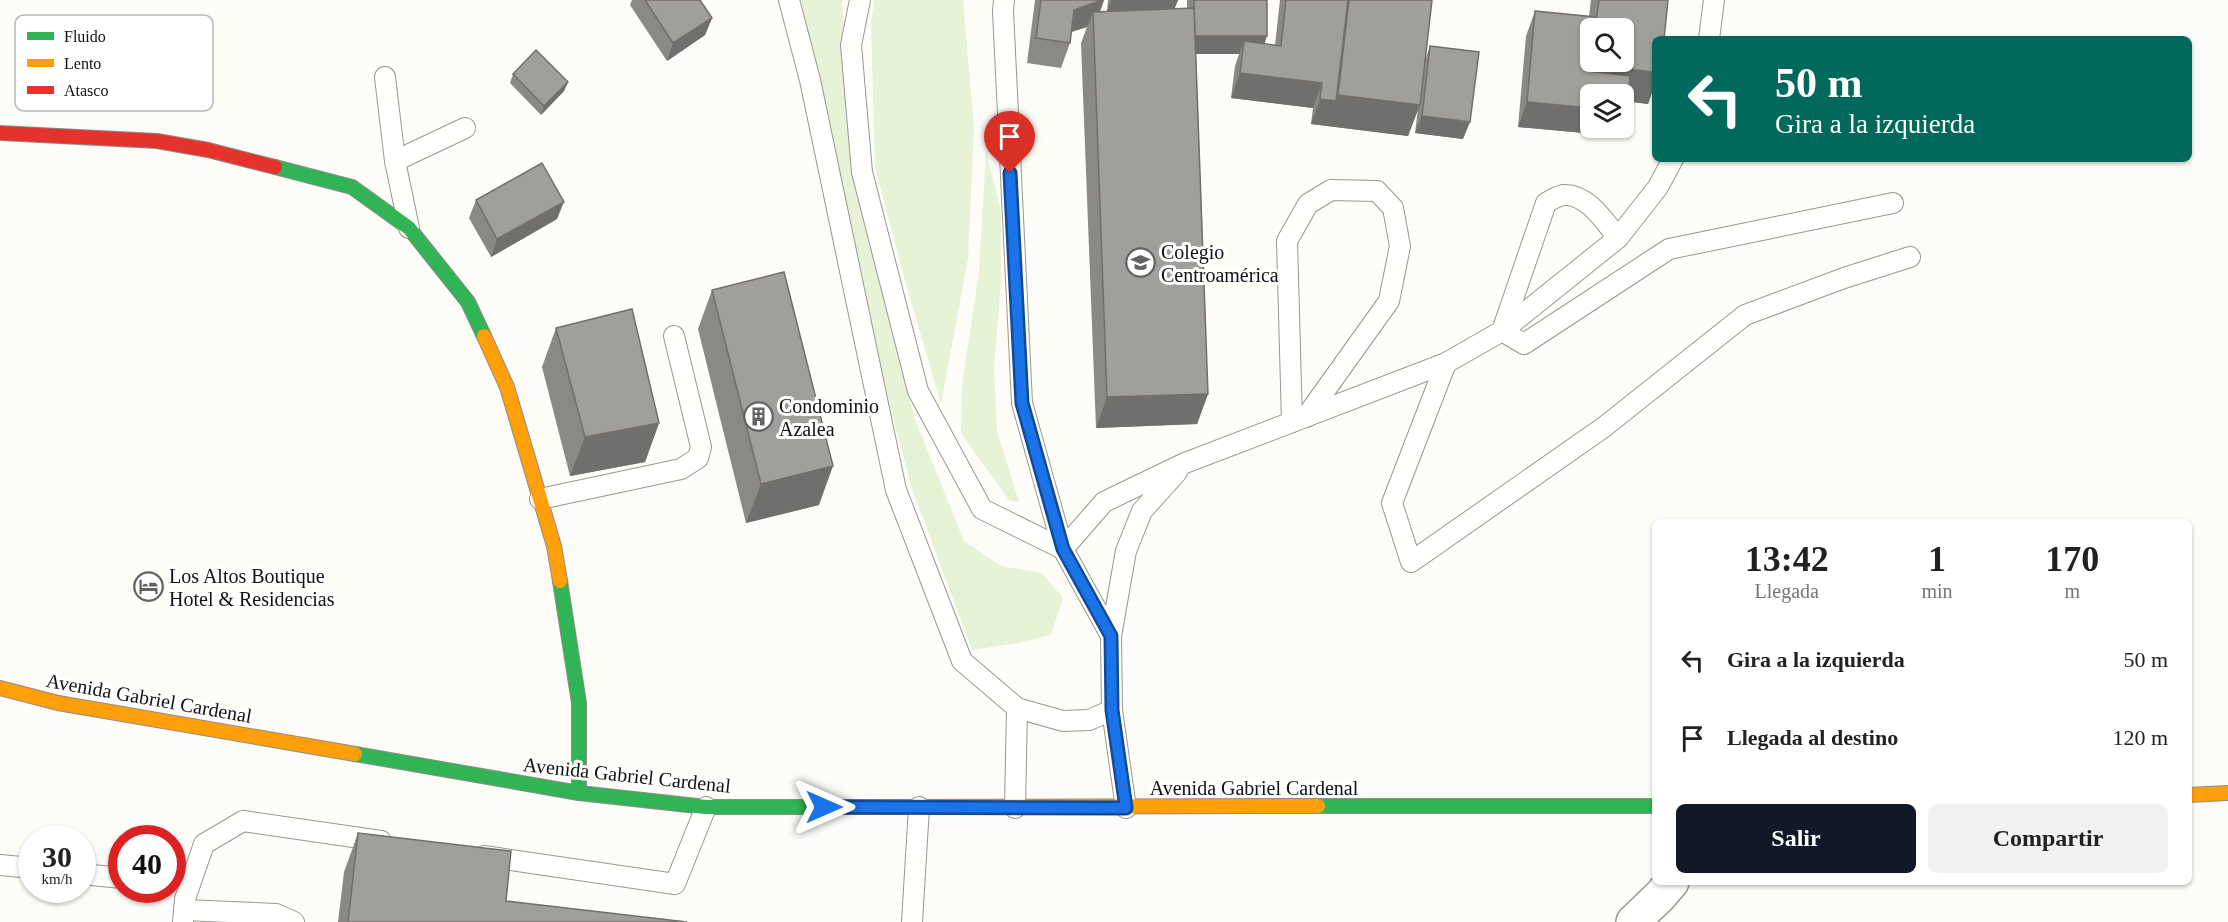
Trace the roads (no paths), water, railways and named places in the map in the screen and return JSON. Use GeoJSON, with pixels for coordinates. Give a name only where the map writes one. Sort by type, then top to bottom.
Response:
{"type":"FeatureCollection","features":[{"type":"Feature","properties":{"kind":"street"},"geometry":{"type":"LineString","coordinates":[[0,133],[157,141],[208,150],[352,187],[409,228],[468,302],[507,387],[554,546],[579,703],[579,793]]}},
{"type":"Feature","properties":{"kind":"street","name":"Avenida Gabriel Cardenal"},"geometry":{"type":"LineString","coordinates":[[0,688],[58,703],[579,793],[706,807],[1652,806]]}},
{"type":"Feature","properties":{"kind":"street"},"geometry":{"type":"LineString","coordinates":[[2192,795],[2228,794]]}},
{"type":"Feature","properties":{"kind":"street"},"geometry":{"type":"LineString","coordinates":[[1633,922],[1669,885]]}},
{"type":"Feature","properties":{"kind":"lane"},"geometry":{"type":"LineString","coordinates":[[789,0],[810,80],[896,490],[962,661],[1017,708],[1063,721],[1089,720],[1112,710]]}},
{"type":"Feature","properties":{"kind":"lane"},"geometry":{"type":"LineString","coordinates":[[860,0],[851,45],[862,172],[918,391],[982,509],[1063,549]]}},
{"type":"Feature","properties":{"kind":"lane"},"geometry":{"type":"LineString","coordinates":[[1004,0],[1022,403],[1063,549],[1111,636]]}},
{"type":"Feature","properties":{"kind":"lane"},"geometry":{"type":"LineString","coordinates":[[1709,36],[1714,0]]}},
{"type":"Feature","properties":{"kind":"lane"},"geometry":{"type":"LineString","coordinates":[[385,77],[395,161],[409,228]]}},
{"type":"Feature","properties":{"kind":"lane"},"geometry":{"type":"LineString","coordinates":[[395,161],[465,128]]}},
{"type":"Feature","properties":{"kind":"lane"},"geometry":{"type":"LineString","coordinates":[[1063,549],[1104,502],[1185,464],[1446,363],[1502,331],[1618,238],[1658,187],[1671,162]]}},
{"type":"Feature","properties":{"kind":"lane"},"geometry":{"type":"LineString","coordinates":[[1331,190],[1377,191],[1393,208],[1400,246],[1389,301],[1299,419],[1287,241],[1308,204],[1331,190]]}},
{"type":"Feature","properties":{"kind":"lane"},"geometry":{"type":"LineString","coordinates":[[1502,331],[1546,203],[1562,195],[1574,196],[1591,207],[1618,238]]}},
{"type":"Feature","properties":{"kind":"lane"},"geometry":{"type":"LineString","coordinates":[[1502,331],[1524,344],[1669,249],[1893,203]]}},
{"type":"Feature","properties":{"kind":"lane"},"geometry":{"type":"LineString","coordinates":[[1446,363],[1392,503],[1412,562],[1604,427],[1745,315],[1844,278],[1910,257]]}},
{"type":"Feature","properties":{"kind":"lane"},"geometry":{"type":"LineString","coordinates":[[540,500],[681,469],[698,458],[701,447],[674,336]]}},
{"type":"Feature","properties":{"kind":"lane"},"geometry":{"type":"LineString","coordinates":[[1126,808],[1112,710],[1111,636],[1126,551],[1142,511],[1185,464]]}},
{"type":"Feature","properties":{"kind":"lane"},"geometry":{"type":"LineString","coordinates":[[1015,808],[1017,708]]}},
{"type":"Feature","properties":{"kind":"lane"},"geometry":{"type":"LineString","coordinates":[[465,853],[675,884],[706,807]]}},
{"type":"Feature","properties":{"kind":"lane"},"geometry":{"type":"LineString","coordinates":[[912,922],[919,807]]}},
{"type":"Feature","properties":{"kind":"lane"},"geometry":{"type":"LineString","coordinates":[[186,875],[204,844],[243,821],[395,843]]}},
{"type":"Feature","properties":{"kind":"lane"},"geometry":{"type":"LineString","coordinates":[[0,865],[18,867]]}},
{"type":"Feature","properties":{"kind":"lane"},"geometry":{"type":"LineString","coordinates":[[183,916],[276,914],[294,922]]}},
{"type":"Feature","properties":{"kind":"place","name":"Colegio Centroamérica"},"geometry":{"type":"Point","coordinates":[1140,263]}},
{"type":"Feature","properties":{"kind":"place","name":"Condominio Azalea"},"geometry":{"type":"Point","coordinates":[758,417]}},
{"type":"Feature","properties":{"kind":"place","name":"Los Altos Boutique Hotel & Residencias"},"geometry":{"type":"Point","coordinates":[148,587]}}]}
